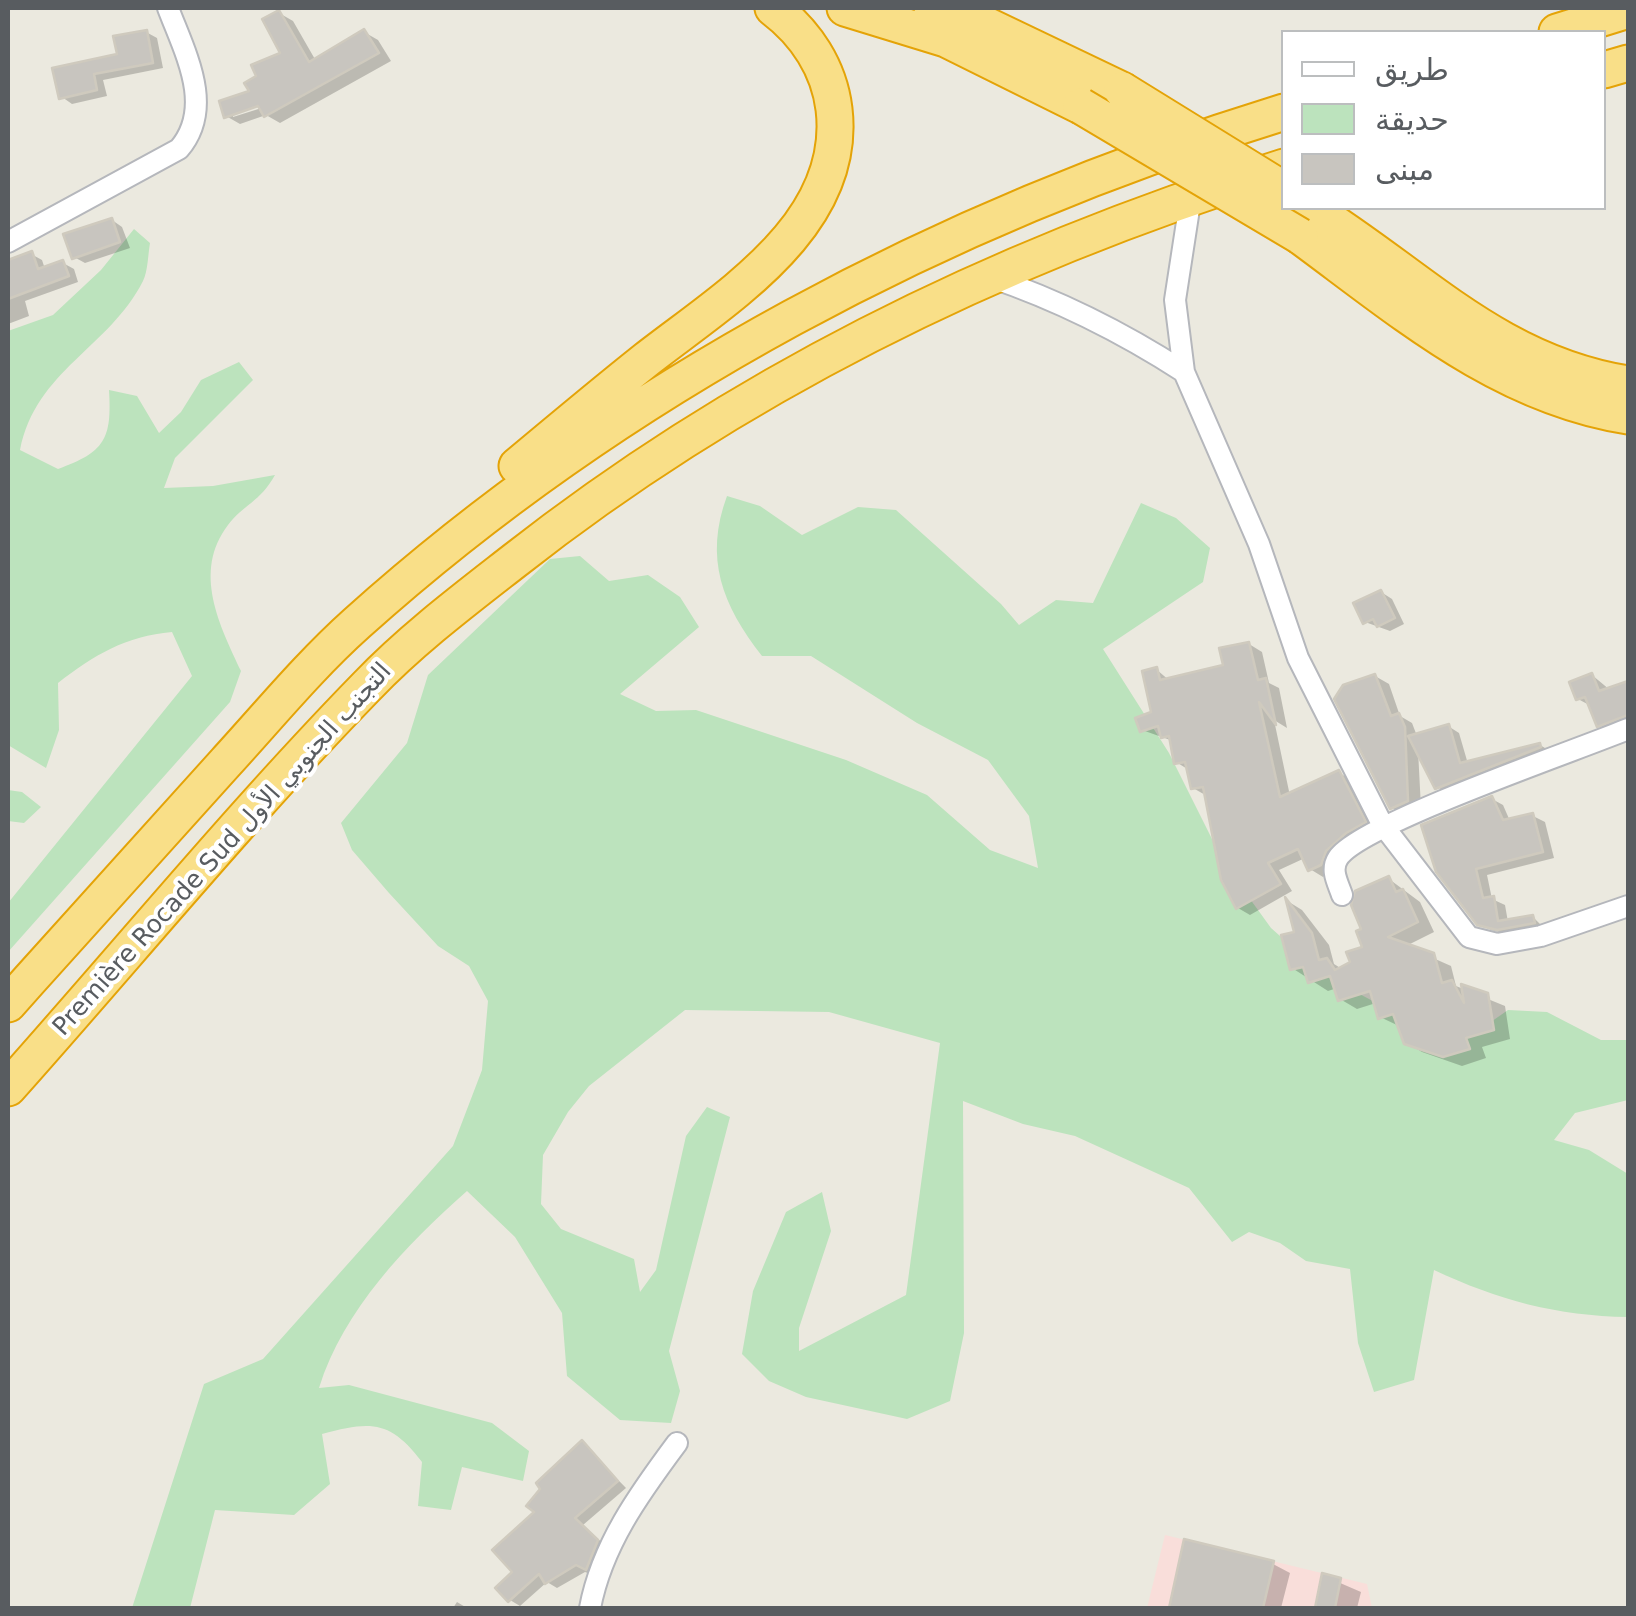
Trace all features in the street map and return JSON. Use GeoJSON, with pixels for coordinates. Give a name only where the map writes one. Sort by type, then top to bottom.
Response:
{"type":"FeatureCollection","features":[{"type":"Feature","properties":{"kind":"highway"},"geometry":{"type":"LineString","coordinates":[[8,1004],[357,623],[481,496],[743,284],[801,223],[822,188],[833,157],[836,126],[832,92],[802,32],[774,8]]}},
{"type":"Feature","properties":{"kind":"highway"},"geometry":{"type":"LineString","coordinates":[[845,8],[946,39],[1281,205]]}},
{"type":"Feature","properties":{"kind":"highway"},"geometry":{"type":"LineString","coordinates":[[932,8],[984,24]]}},
{"type":"Feature","properties":{"kind":"highway"},"geometry":{"type":"LineString","coordinates":[[945,8],[1122,90],[1281,188]]}},
{"type":"Feature","properties":{"kind":"highway"},"geometry":{"type":"LineString","coordinates":[[1564,30],[1628,10]]}},
{"type":"Feature","properties":{"kind":"highway"},"geometry":{"type":"LineString","coordinates":[[357,623],[567,455],[785,323],[938,244],[1048,195],[1281,113]]}},
{"type":"Feature","properties":{"kind":"highway","name":"Première Rocade Sud التجنب الجنوبي الأول"},"geometry":{"type":"LineString","coordinates":[[8,1088],[368,684],[472,594],[590,501],[775,383],[988,277],[1066,241],[1281,168]]}},
{"type":"Feature","properties":{"kind":"highway"},"geometry":{"type":"LineString","coordinates":[[1291,210],[1476,327],[1588,378],[1628,384]]}},
{"type":"Feature","properties":{"kind":"highway"},"geometry":{"type":"LineString","coordinates":[[1315,222],[1449,346],[1516,382],[1602,412],[1628,416]]}},
{"type":"Feature","properties":{"kind":"street"},"geometry":{"type":"LineString","coordinates":[[8,242],[180,148],[196,128],[198,115],[191,70],[168,8]]}},
{"type":"Feature","properties":{"kind":"street"},"geometry":{"type":"LineString","coordinates":[[1191,196],[1176,300],[1184,372],[1259,544],[1298,658],[1382,824],[1469,937],[1497,944],[1541,936],[1628,906]]}},
{"type":"Feature","properties":{"kind":"street"},"geometry":{"type":"LineString","coordinates":[[988,277],[1050,298],[1117,329],[1184,372]]}},
{"type":"Feature","properties":{"kind":"street"},"geometry":{"type":"LineString","coordinates":[[1342,895],[1334,873],[1337,859],[1382,824],[1628,729]]}},
{"type":"Feature","properties":{"kind":"street"},"geometry":{"type":"LineString","coordinates":[[590,1608],[597,1569],[638,1496],[677,1442]]}},
{"type":"Feature","properties":{"kind":"shaded area"},"geometry":{"type":"Polygon","coordinates":[[[1165,1535],[1367,1584],[1372,1608],[1147,1608],[1165,1535]]]}},
{"type":"Feature","properties":{"kind":"green space"},"geometry":{"type":"Polygon","coordinates":[[[134,229],[150,243],[143,281],[112,324],[41,399],[20,450],[58,469],[86,456],[107,432],[109,390],[137,396],[159,433],[181,412],[201,380],[239,362],[253,380],[175,458],[164,488],[213,486],[275,475],[228,525],[212,561],[213,599],[241,671],[230,702],[8,952],[8,903],[192,676],[172,632],[125,643],[58,683],[59,730],[46,768],[8,745],[8,331],[53,315],[101,270],[134,229]]]}},
{"type":"Feature","properties":{"kind":"green space"},"geometry":{"type":"Polygon","coordinates":[[[727,496],[760,506],[802,535],[858,507],[896,510],[1001,604],[1019,625],[1056,600],[1093,603],[1141,503],[1176,518],[1210,548],[1203,582],[1103,649],[1169,753],[1224,863],[1271,928],[1324,975],[1446,1040],[1475,1033],[1508,1010],[1547,1012],[1601,1040],[1628,1040],[1628,1100],[1575,1113],[1554,1140],[1589,1150],[1628,1174],[1628,1317],[1528,1304],[1434,1270],[1414,1380],[1374,1392],[1358,1343],[1350,1269],[1306,1261],[1280,1243],[1249,1232],[1232,1242],[1189,1188],[1075,1136],[1023,1124],[963,1101],[964,1333],[950,1401],[907,1419],[806,1397],[769,1381],[742,1354],[753,1291],[786,1212],[822,1192],[831,1231],[799,1328],[799,1351],[906,1295],[940,1043],[829,1012],[685,1010],[589,1086],[568,1112],[543,1155],[541,1204],[561,1229],[634,1259],[640,1292],[656,1270],[686,1136],[707,1107],[730,1117],[669,1351],[680,1391],[671,1423],[620,1420],[567,1376],[562,1313],[515,1237],[467,1191],[379,1280],[344,1331],[319,1388],[349,1385],[492,1423],[529,1451],[523,1481],[462,1467],[451,1510],[418,1506],[422,1462],[400,1438],[367,1426],[322,1434],[330,1484],[294,1515],[215,1510],[190,1608],[132,1608],[204,1384],[263,1359],[453,1146],[482,1070],[488,1001],[469,966],[438,946],[352,850],[341,823],[407,743],[428,675],[550,559],[580,556],[609,581],[648,575],[680,597],[699,627],[620,694],[656,711],[696,710],[846,760],[927,795],[990,850],[1038,868],[1029,816],[988,760],[917,723],[811,656],[762,656],[736,618],[721,580],[717,540],[727,496]]]}},
{"type":"Feature","properties":{"kind":"green space"},"geometry":{"type":"Polygon","coordinates":[[[8,790],[22,792],[41,807],[24,823],[8,821],[8,790]]]}},
{"type":"Feature","properties":{"kind":"building"},"geometry":{"type":"Polygon","coordinates":[[[279,10],[309,62],[364,29],[379,53],[264,117],[258,106],[224,118],[219,101],[249,91],[244,83],[256,76],[251,65],[280,53],[262,19],[279,10]]]}},
{"type":"Feature","properties":{"kind":"building"},"geometry":{"type":"Polygon","coordinates":[[[147,30],[153,63],[94,74],[97,90],[59,99],[52,68],[117,54],[113,36],[147,30]]]}},
{"type":"Feature","properties":{"kind":"building"},"geometry":{"type":"Polygon","coordinates":[[[112,218],[120,242],[72,259],[63,234],[112,218]]]}},
{"type":"Feature","properties":{"kind":"building"},"geometry":{"type":"Polygon","coordinates":[[[32,251],[38,269],[63,260],[69,276],[8,299],[8,260],[32,251]]]}},
{"type":"Feature","properties":{"kind":"building"},"geometry":{"type":"Polygon","coordinates":[[[1381,590],[1395,618],[1377,627],[1373,619],[1363,624],[1353,603],[1381,590]]]}},
{"type":"Feature","properties":{"kind":"building"},"geometry":{"type":"Polygon","coordinates":[[[1249,642],[1258,680],[1266,678],[1276,725],[1259,702],[1280,797],[1339,770],[1366,822],[1346,833],[1326,851],[1321,865],[1308,871],[1298,849],[1268,863],[1281,884],[1236,909],[1221,880],[1203,787],[1191,789],[1185,762],[1174,764],[1169,736],[1161,738],[1158,726],[1140,732],[1135,718],[1151,712],[1142,671],[1157,667],[1160,680],[1223,665],[1219,648],[1249,642]]]}},
{"type":"Feature","properties":{"kind":"building"},"geometry":{"type":"Polygon","coordinates":[[[1592,673],[1599,691],[1628,681],[1628,715],[1597,727],[1585,697],[1576,700],[1569,682],[1592,673]]]}},
{"type":"Feature","properties":{"kind":"building"},"geometry":{"type":"Polygon","coordinates":[[[1375,674],[1391,716],[1399,713],[1405,727],[1408,801],[1390,809],[1334,699],[1343,685],[1375,674]]]}},
{"type":"Feature","properties":{"kind":"building"},"geometry":{"type":"Polygon","coordinates":[[[1449,724],[1460,763],[1540,743],[1541,747],[1435,789],[1408,736],[1449,724]]]}},
{"type":"Feature","properties":{"kind":"building"},"geometry":{"type":"Polygon","coordinates":[[[1492,796],[1503,820],[1533,813],[1543,852],[1476,869],[1483,898],[1494,896],[1498,921],[1533,915],[1535,923],[1497,930],[1477,925],[1436,872],[1421,825],[1492,796]]]}},
{"type":"Feature","properties":{"kind":"building"},"geometry":{"type":"Polygon","coordinates":[[[1389,876],[1396,892],[1403,889],[1418,922],[1388,937],[1434,953],[1442,983],[1452,980],[1464,1003],[1461,984],[1488,993],[1494,1030],[1466,1038],[1470,1049],[1443,1057],[1404,1044],[1393,1014],[1378,1019],[1370,991],[1338,1001],[1330,976],[1308,983],[1303,967],[1290,970],[1281,935],[1294,932],[1285,897],[1312,933],[1319,960],[1327,958],[1335,970],[1350,962],[1346,952],[1362,947],[1356,931],[1361,929],[1351,905],[1355,891],[1389,876]]]}},
{"type":"Feature","properties":{"kind":"building"},"geometry":{"type":"Polygon","coordinates":[[[582,1440],[618,1481],[575,1518],[598,1540],[586,1570],[576,1565],[545,1584],[539,1574],[508,1602],[495,1588],[512,1572],[492,1550],[534,1512],[526,1506],[540,1489],[536,1483],[582,1440]]]}},
{"type":"Feature","properties":{"kind":"building"},"geometry":{"type":"Polygon","coordinates":[[[1184,1539],[1274,1561],[1263,1608],[1169,1608],[1184,1539]]]}},
{"type":"Feature","properties":{"kind":"building"},"geometry":{"type":"Polygon","coordinates":[[[1322,1573],[1341,1578],[1335,1608],[1315,1608],[1322,1573]]]}}]}
